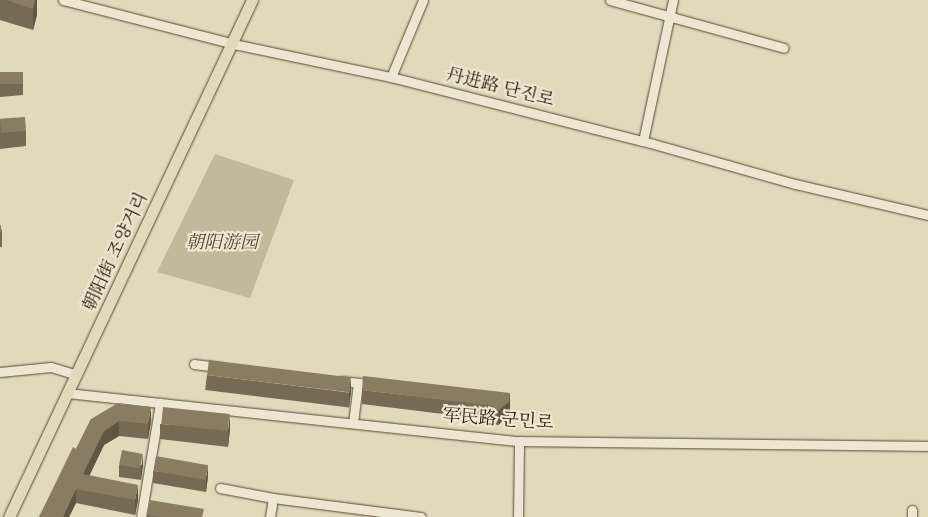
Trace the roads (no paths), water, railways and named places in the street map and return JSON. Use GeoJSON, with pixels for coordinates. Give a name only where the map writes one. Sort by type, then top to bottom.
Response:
{"type":"FeatureCollection","features":[{"type":"Feature","properties":{"kind":"main road","name":"朝阳街 조양거리"},"geometry":{"type":"LineString","coordinates":[[9,517],[234,44],[252,0]]}},
{"type":"Feature","properties":{"kind":"street","name":"丹进路 단진로"},"geometry":{"type":"LineString","coordinates":[[63,0],[234,44],[391,77],[643,141],[795,184],[928,215]]}},
{"type":"Feature","properties":{"kind":"street"},"geometry":{"type":"LineString","coordinates":[[391,77],[423,0]]}},
{"type":"Feature","properties":{"kind":"street"},"geometry":{"type":"LineString","coordinates":[[610,0],[784,48]]}},
{"type":"Feature","properties":{"kind":"street"},"geometry":{"type":"LineString","coordinates":[[643,141],[673,0]]}},
{"type":"Feature","properties":{"kind":"street"},"geometry":{"type":"LineString","coordinates":[[194,364],[232,368]]}},
{"type":"Feature","properties":{"kind":"street"},"geometry":{"type":"LineString","coordinates":[[0,372],[51,367],[77,375]]}},
{"type":"Feature","properties":{"kind":"street"},"geometry":{"type":"LineString","coordinates":[[329,379],[386,386]]}},
{"type":"Feature","properties":{"kind":"street"},"geometry":{"type":"LineString","coordinates":[[353,423],[358,383]]}},
{"type":"Feature","properties":{"kind":"street","name":"军民路 군민로"},"geometry":{"type":"LineString","coordinates":[[67,393],[519,441],[928,446]]}},
{"type":"Feature","properties":{"kind":"street"},"geometry":{"type":"LineString","coordinates":[[141,517],[160,403]]}},
{"type":"Feature","properties":{"kind":"street"},"geometry":{"type":"LineString","coordinates":[[518,517],[519,441]]}},
{"type":"Feature","properties":{"kind":"street"},"geometry":{"type":"LineString","coordinates":[[220,488],[370,514],[421,517]]}},
{"type":"Feature","properties":{"kind":"street"},"geometry":{"type":"LineString","coordinates":[[270,517],[273,498]]}},
{"type":"Feature","properties":{"kind":"park label","name":"朝阳游园"},"geometry":{"type":"Point","coordinates":[222,243]}}]}
